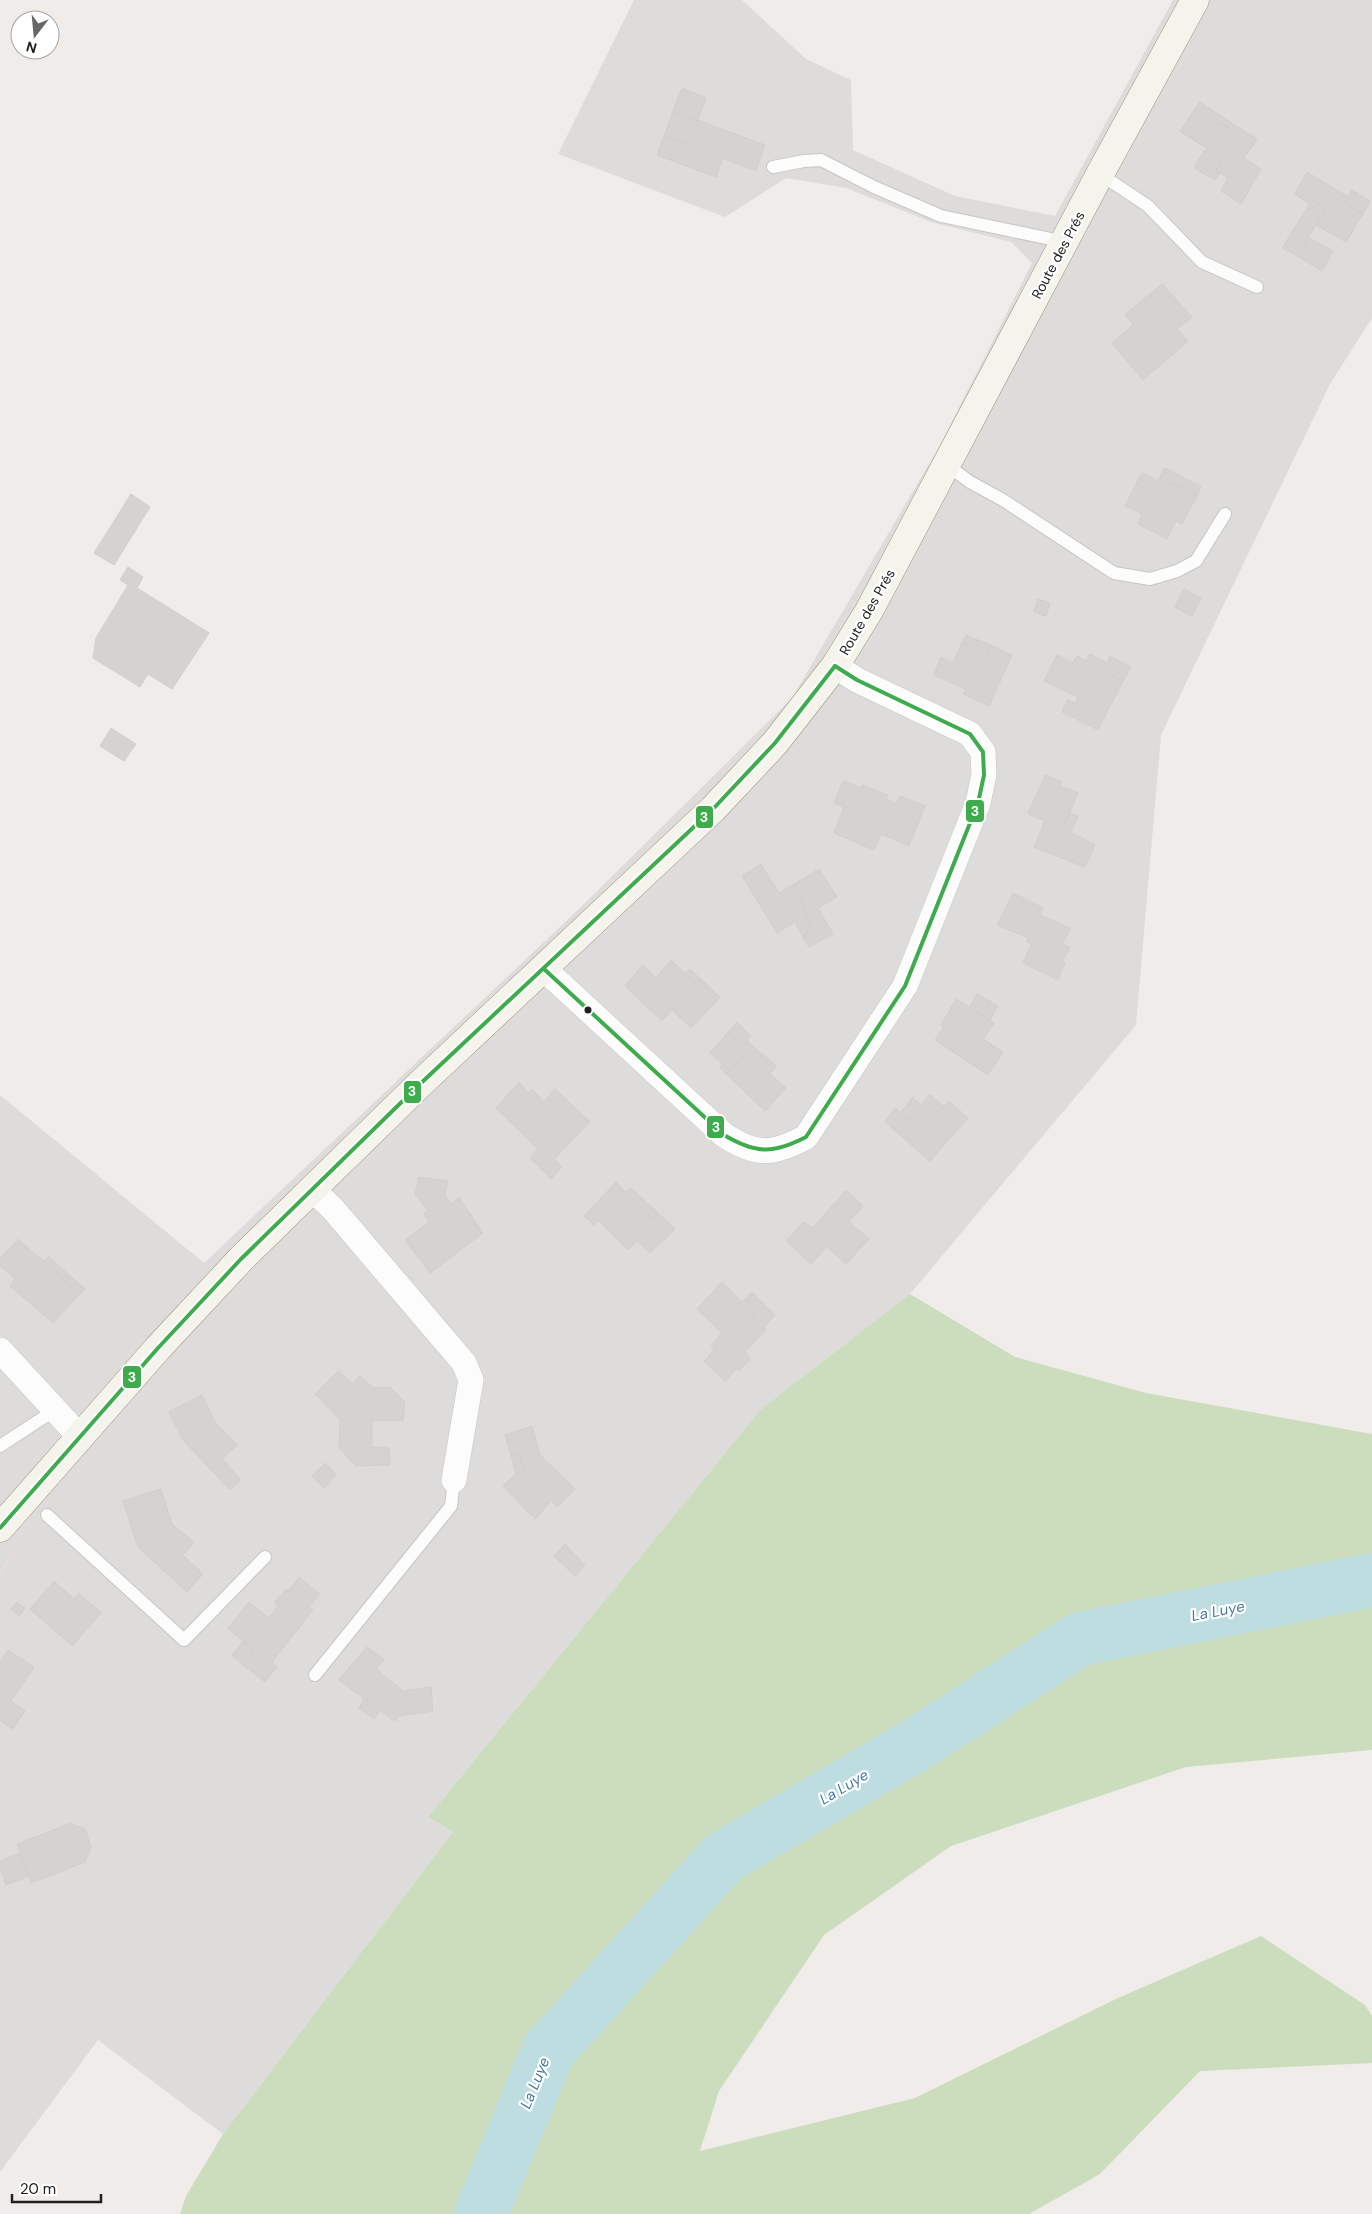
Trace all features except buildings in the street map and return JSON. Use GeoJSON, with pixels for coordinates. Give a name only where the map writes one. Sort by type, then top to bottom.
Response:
{"type":"FeatureCollection","features":[{"type":"Feature","properties":{"kind":"street","name":"Route des Prés"},"geometry":{"type":"LineString","coordinates":[[0,1528],[81,1438],[158,1348],[235,1265],[312,1189],[714,809],[775,743],[835,666],[869,611],[1100,174],[1195,0]]}},
{"type":"Feature","properties":{"kind":"street"},"geometry":{"type":"LineString","coordinates":[[544,969],[724,1135],[742,1147],[764,1152],[787,1148],[806,1137],[905,986],[978,803],[984,775],[983,752],[970,734],[857,680],[835,666]]}},
{"type":"Feature","properties":{"kind":"street"},"geometry":{"type":"LineString","coordinates":[[312,1189],[333,1209],[464,1363],[471,1380],[454,1480]]}},
{"type":"Feature","properties":{"kind":"street"},"geometry":{"type":"LineString","coordinates":[[0,1350],[81,1438]]}},
{"type":"Feature","properties":{"kind":"lane"},"geometry":{"type":"LineString","coordinates":[[773,167],[821,160],[874,187],[941,216],[1064,242]]}},
{"type":"Feature","properties":{"kind":"lane"},"geometry":{"type":"LineString","coordinates":[[1100,174],[1148,206],[1202,262],[1257,287]]}},
{"type":"Feature","properties":{"kind":"lane"},"geometry":{"type":"LineString","coordinates":[[947,465],[970,482],[1003,500],[1114,573],[1150,579],[1177,571],[1196,561],[1225,514]]}},
{"type":"Feature","properties":{"kind":"lane"},"geometry":{"type":"LineString","coordinates":[[0,1446],[55,1410]]}},
{"type":"Feature","properties":{"kind":"lane"},"geometry":{"type":"LineString","coordinates":[[315,1675],[451,1506],[454,1480]]}},
{"type":"Feature","properties":{"kind":"lane"},"geometry":{"type":"LineString","coordinates":[[48,1515],[184,1640],[265,1557]]}},
{"type":"Feature","properties":{"kind":"shaded area"},"geometry":{"type":"Polygon","coordinates":[[[634,0],[742,0],[806,59],[851,80],[853,150],[955,196],[1055,216],[1173,0],[1372,0],[1372,318],[1330,384],[1161,735],[1136,1025],[910,1294],[761,1409],[428,1817],[453,1832],[223,2134],[98,2040],[0,2172],[0,1095],[204,1263],[581,907],[792,698],[940,445],[1032,263],[1011,242],[931,222],[846,188],[786,178],[725,217],[558,154],[634,0]]]}},
{"type":"Feature","properties":{"kind":"green space"},"geometry":{"type":"Polygon","coordinates":[[[910,1294],[1015,1357],[1146,1393],[1372,1434],[1372,1750],[1186,1767],[951,1846],[824,1935],[719,2091],[700,2151],[915,2098],[1118,1998],[1261,1936],[1365,2005],[1372,2016],[1372,2063],[1200,2071],[1100,2174],[1029,2214],[180,2214],[186,2196],[223,2134],[453,1832],[428,1817],[761,1409],[910,1294]]]}},
{"type":"Feature","properties":{"kind":"waterway","name":"La Luye"},"geometry":{"type":"LineString","coordinates":[[481,2214],[548,2051],[724,1857],[912,1747],[1080,1639],[1372,1580]]}},
{"type":"Feature","properties":{"kind":"transit line","name":"3"},"geometry":{"type":"LineString","coordinates":[[544,969],[724,1135],[746,1146],[765,1150],[784,1147],[806,1137],[905,986],[978,803],[984,775],[983,752],[970,734],[857,680],[835,666]]}},
{"type":"Feature","properties":{"kind":"transit line","name":"3"},"geometry":{"type":"LineString","coordinates":[[0,1528],[158,1348],[241,1259],[419,1085],[713,809],[775,743],[835,666]]}}]}
